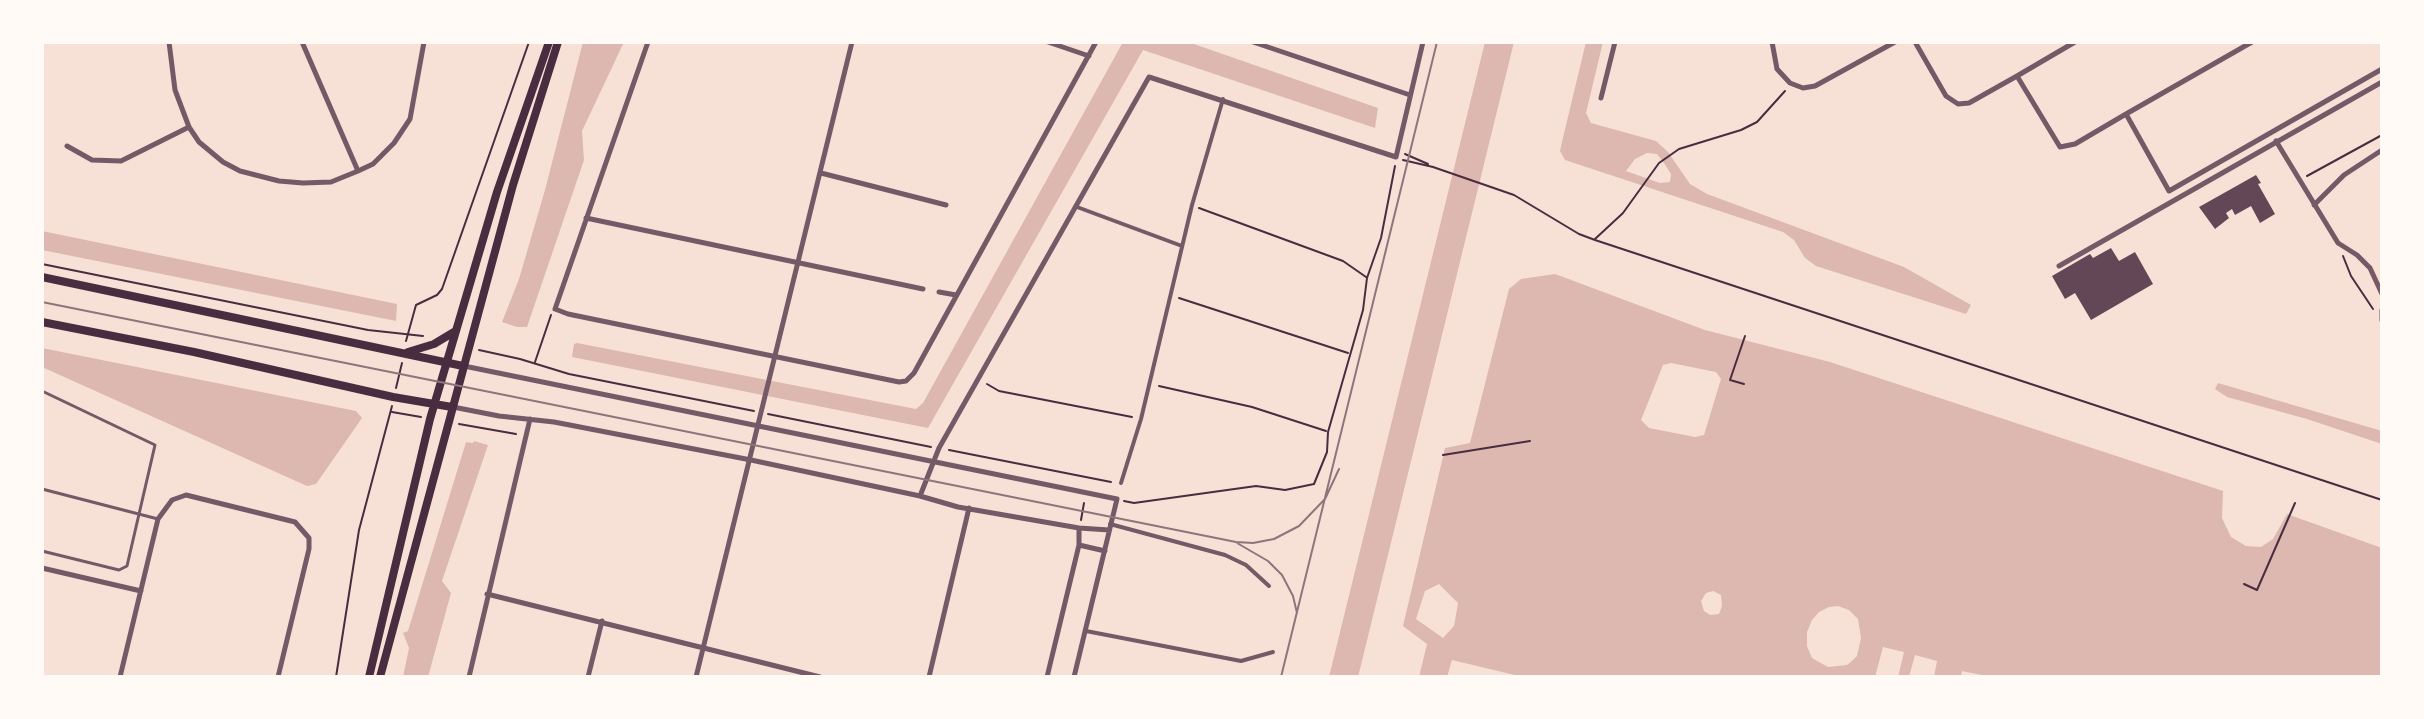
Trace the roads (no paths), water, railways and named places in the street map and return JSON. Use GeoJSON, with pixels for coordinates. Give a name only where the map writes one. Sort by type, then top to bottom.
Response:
{"type":"FeatureCollection","features":[{"type":"Feature","properties":{"kind":"main road"},"geometry":{"type":"LineString","coordinates":[[369,677],[434,404],[497,192],[549,42]]}},
{"type":"Feature","properties":{"kind":"main road"},"geometry":{"type":"LineString","coordinates":[[380,677],[513,185],[558,42]]}},
{"type":"Feature","properties":{"kind":"main road"},"geometry":{"type":"LineString","coordinates":[[42,277],[463,366]]}},
{"type":"Feature","properties":{"kind":"main road"},"geometry":{"type":"LineString","coordinates":[[42,322],[452,407]]}},
{"type":"Feature","properties":{"kind":"main road"},"geometry":{"type":"LineString","coordinates":[[404,352],[434,344],[455,330]]}},
{"type":"Feature","properties":{"kind":"street"},"geometry":{"type":"LineString","coordinates":[[169,42],[175,90],[189,127],[199,142],[223,162],[261,177],[303,183],[331,182],[358,171],[373,164],[394,143],[410,119],[424,42]]}},
{"type":"Feature","properties":{"kind":"street"},"geometry":{"type":"LineString","coordinates":[[302,42],[358,171]]}},
{"type":"Feature","properties":{"kind":"street"},"geometry":{"type":"LineString","coordinates":[[648,42],[555,309],[899,382],[906,381],[914,373],[1096,42]]}},
{"type":"Feature","properties":{"kind":"street"},"geometry":{"type":"LineString","coordinates":[[696,677],[852,42]]}},
{"type":"Feature","properties":{"kind":"street"},"geometry":{"type":"LineString","coordinates":[[1048,42],[1089,56]]}},
{"type":"Feature","properties":{"kind":"street"},"geometry":{"type":"LineString","coordinates":[[1253,42],[1410,95]]}},
{"type":"Feature","properties":{"kind":"street"},"geometry":{"type":"LineString","coordinates":[[920,496],[939,448],[1149,77],[1396,157],[1423,42]]}},
{"type":"Feature","properties":{"kind":"street"},"geometry":{"type":"LineString","coordinates":[[1601,98],[1615,42]]}},
{"type":"Feature","properties":{"kind":"street"},"geometry":{"type":"LineString","coordinates":[[1772,42],[1777,69],[1790,83],[1803,88],[1815,86],[1895,42]]}},
{"type":"Feature","properties":{"kind":"street"},"geometry":{"type":"LineString","coordinates":[[1915,42],[1946,96],[1958,104],[1969,103],[2075,42]]}},
{"type":"Feature","properties":{"kind":"street"},"geometry":{"type":"LineString","coordinates":[[2017,76],[2060,147],[2075,144],[2252,42]]}},
{"type":"Feature","properties":{"kind":"street"},"geometry":{"type":"LineString","coordinates":[[2126,114],[2169,191],[2382,69]]}},
{"type":"Feature","properties":{"kind":"street"},"geometry":{"type":"LineString","coordinates":[[2059,266],[2382,82]]}},
{"type":"Feature","properties":{"kind":"street"},"geometry":{"type":"LineString","coordinates":[[1121,483],[1141,419],[1192,205],[1223,99]]}},
{"type":"Feature","properties":{"kind":"street"},"geometry":{"type":"LineString","coordinates":[[67,146],[92,160],[121,161],[189,127]]}},
{"type":"Feature","properties":{"kind":"street"},"geometry":{"type":"LineString","coordinates":[[2276,141],[2338,243],[2370,268],[2382,294]]}},
{"type":"Feature","properties":{"kind":"street"},"geometry":{"type":"LineString","coordinates":[[2314,205],[2344,175],[2382,150]]}},
{"type":"Feature","properties":{"kind":"street"},"geometry":{"type":"LineString","coordinates":[[821,173],[946,205]]}},
{"type":"Feature","properties":{"kind":"street"},"geometry":{"type":"LineString","coordinates":[[1077,207],[1182,246]]}},
{"type":"Feature","properties":{"kind":"street"},"geometry":{"type":"LineString","coordinates":[[586,218],[923,289]]}},
{"type":"Feature","properties":{"kind":"street"},"geometry":{"type":"LineString","coordinates":[[939,292],[956,295]]}},
{"type":"Feature","properties":{"kind":"street"},"geometry":{"type":"LineString","coordinates":[[2382,310],[2382,320]]}},
{"type":"Feature","properties":{"kind":"street"},"geometry":{"type":"LineString","coordinates":[[463,366],[1117,499],[1074,677]]}},
{"type":"Feature","properties":{"kind":"street"},"geometry":{"type":"LineString","coordinates":[[452,407],[751,460],[958,507],[1079,528],[1110,527],[1225,555],[1246,565],[1269,586]]}},
{"type":"Feature","properties":{"kind":"street"},"geometry":{"type":"LineString","coordinates":[[469,677],[530,419]]}},
{"type":"Feature","properties":{"kind":"street"},"geometry":{"type":"LineString","coordinates":[[120,677],[158,519],[172,500],[186,495],[295,522],[309,538],[278,677]]}},
{"type":"Feature","properties":{"kind":"street"},"geometry":{"type":"LineString","coordinates":[[929,677],[969,508]]}},
{"type":"Feature","properties":{"kind":"street"},"geometry":{"type":"LineString","coordinates":[[1047,677],[1079,545],[1079,528]]}},
{"type":"Feature","properties":{"kind":"street"},"geometry":{"type":"LineString","coordinates":[[1079,545],[1105,551]]}},
{"type":"Feature","properties":{"kind":"street"},"geometry":{"type":"LineString","coordinates":[[42,568],[141,591]]}},
{"type":"Feature","properties":{"kind":"street"},"geometry":{"type":"LineString","coordinates":[[487,594],[818,677]]}},
{"type":"Feature","properties":{"kind":"street"},"geometry":{"type":"LineString","coordinates":[[588,677],[602,621]]}},
{"type":"Feature","properties":{"kind":"street"},"geometry":{"type":"LineString","coordinates":[[1086,631],[1241,661],[1273,652]]}},
{"type":"Feature","properties":{"kind":"lane"},"geometry":{"type":"LineString","coordinates":[[42,391],[155,445],[140,515],[124,569],[42,551]]}},
{"type":"Feature","properties":{"kind":"lane"},"geometry":{"type":"LineString","coordinates":[[42,489],[158,519]]}},
{"type":"Feature","properties":{"kind":"tram line"},"geometry":{"type":"LineString","coordinates":[[1281,677],[1437,42]]}},
{"type":"Feature","properties":{"kind":"tram line"},"geometry":{"type":"LineString","coordinates":[[42,302],[1236,542],[1274,539],[1299,526],[1325,499],[1339,469]]}},
{"type":"Feature","properties":{"kind":"tram line"},"geometry":{"type":"LineString","coordinates":[[1237,543],[1268,561],[1282,575],[1293,596],[1297,613]]}}]}
